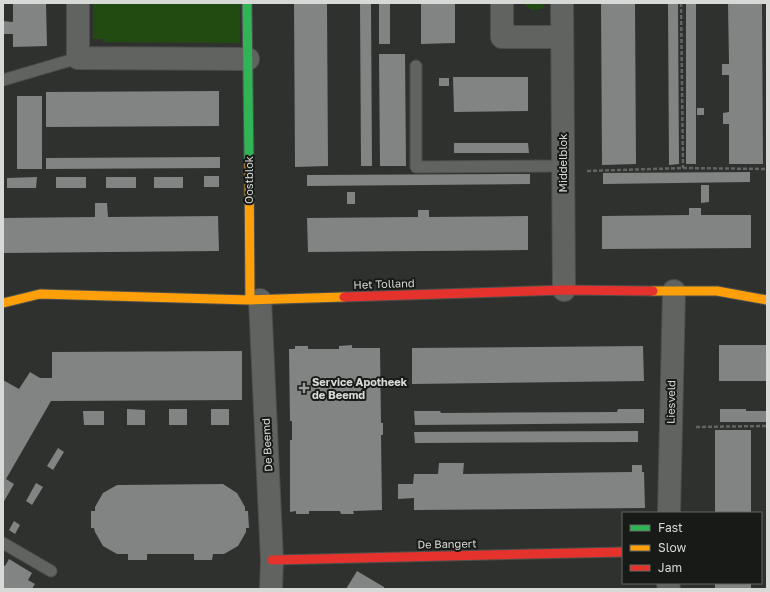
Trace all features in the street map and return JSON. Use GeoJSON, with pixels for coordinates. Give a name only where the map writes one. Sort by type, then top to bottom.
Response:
{"type":"FeatureCollection","features":[{"type":"Feature","properties":{"kind":"street"},"geometry":{"type":"LineString","coordinates":[[78,3],[78,58],[248,59]]}},
{"type":"Feature","properties":{"kind":"street","name":"Oostblok"},"geometry":{"type":"LineString","coordinates":[[247,3],[255,300]]}},
{"type":"Feature","properties":{"kind":"street"},"geometry":{"type":"LineString","coordinates":[[502,3],[502,37],[562,37]]}},
{"type":"Feature","properties":{"kind":"street","name":"Middelblok"},"geometry":{"type":"LineString","coordinates":[[562,3],[564,290]]}},
{"type":"Feature","properties":{"kind":"street","name":"Het Tolland"},"geometry":{"type":"LineString","coordinates":[[3,302],[40,294],[255,300],[564,290],[717,292],[767,300]]}},
{"type":"Feature","properties":{"kind":"street","name":"Liesveld"},"geometry":{"type":"LineString","coordinates":[[669,512],[674,291]]}},
{"type":"Feature","properties":{"kind":"street","name":"De Beemd"},"geometry":{"type":"LineString","coordinates":[[255,300],[272,560],[270,589]]}},
{"type":"Feature","properties":{"kind":"street","name":"De Bangert"},"geometry":{"type":"LineString","coordinates":[[272,560],[622,552]]}},
{"type":"Feature","properties":{"kind":"lane"},"geometry":{"type":"LineString","coordinates":[[3,80],[78,58]]}},
{"type":"Feature","properties":{"kind":"lane"},"geometry":{"type":"LineString","coordinates":[[416,66],[416,167],[563,169]]}},
{"type":"Feature","properties":{"kind":"lane"},"geometry":{"type":"LineString","coordinates":[[3,543],[50,571]]}},
{"type":"Feature","properties":{"kind":"path"},"geometry":{"type":"LineString","coordinates":[[682,3],[683,168]]}},
{"type":"Feature","properties":{"kind":"path"},"geometry":{"type":"LineString","coordinates":[[563,169],[767,169]]}},
{"type":"Feature","properties":{"kind":"path"},"geometry":{"type":"LineString","coordinates":[[671,427],[767,426]]}},
{"type":"Feature","properties":{"kind":"green space"},"geometry":{"type":"Polygon","coordinates":[[[93,3],[240,3],[240,43],[103,42],[103,39],[93,39],[93,3]]]}},
{"type":"Feature","properties":{"kind":"green space"},"geometry":{"type":"Polygon","coordinates":[[[523,3],[547,3],[541,9],[531,10],[523,3]]]}},
{"type":"Feature","properties":{"kind":"building"},"geometry":{"type":"Polygon","coordinates":[[[13,3],[46,3],[47,46],[13,47],[13,34],[3,34],[3,21],[13,22],[13,3]]]}},
{"type":"Feature","properties":{"kind":"building"},"geometry":{"type":"Polygon","coordinates":[[[294,3],[327,3],[328,166],[295,167],[294,3]]]}},
{"type":"Feature","properties":{"kind":"building"},"geometry":{"type":"Polygon","coordinates":[[[360,3],[371,3],[372,166],[361,166],[360,3]]]}},
{"type":"Feature","properties":{"kind":"building"},"geometry":{"type":"Polygon","coordinates":[[[379,3],[390,3],[390,44],[379,44],[379,3]]]}},
{"type":"Feature","properties":{"kind":"building"},"geometry":{"type":"Polygon","coordinates":[[[421,3],[455,3],[455,43],[421,44],[421,3]]]}},
{"type":"Feature","properties":{"kind":"building"},"geometry":{"type":"Polygon","coordinates":[[[601,3],[635,3],[636,164],[602,165],[601,3]]]}},
{"type":"Feature","properties":{"kind":"building"},"geometry":{"type":"Polygon","coordinates":[[[668,3],[678,3],[679,164],[669,165],[668,3]]]}},
{"type":"Feature","properties":{"kind":"building"},"geometry":{"type":"Polygon","coordinates":[[[686,3],[696,3],[696,164],[686,164],[686,3]]]}},
{"type":"Feature","properties":{"kind":"building"},"geometry":{"type":"Polygon","coordinates":[[[728,3],[762,3],[763,164],[729,164],[729,124],[723,124],[723,113],[729,112],[729,75],[722,75],[722,64],[729,64],[728,3]]]}},
{"type":"Feature","properties":{"kind":"building"},"geometry":{"type":"Polygon","coordinates":[[[379,54],[405,54],[406,166],[380,166],[379,54]]]}},
{"type":"Feature","properties":{"kind":"building"},"geometry":{"type":"Polygon","coordinates":[[[453,77],[528,77],[528,111],[454,112],[453,77]]]}},
{"type":"Feature","properties":{"kind":"building"},"geometry":{"type":"Polygon","coordinates":[[[439,78],[449,78],[449,86],[439,86],[439,78]]]}},
{"type":"Feature","properties":{"kind":"building"},"geometry":{"type":"Polygon","coordinates":[[[219,91],[219,126],[46,127],[46,92],[219,91]]]}},
{"type":"Feature","properties":{"kind":"building"},"geometry":{"type":"Polygon","coordinates":[[[17,96],[42,96],[42,169],[17,169],[17,96]]]}},
{"type":"Feature","properties":{"kind":"building"},"geometry":{"type":"Polygon","coordinates":[[[697,108],[704,108],[704,115],[697,115],[697,108]]]}},
{"type":"Feature","properties":{"kind":"building"},"geometry":{"type":"Polygon","coordinates":[[[454,143],[528,143],[529,153],[454,153],[454,143]]]}},
{"type":"Feature","properties":{"kind":"building"},"geometry":{"type":"Polygon","coordinates":[[[220,157],[220,168],[46,169],[46,158],[220,157]]]}},
{"type":"Feature","properties":{"kind":"building"},"geometry":{"type":"Polygon","coordinates":[[[750,172],[750,182],[603,184],[603,173],[750,172]]]}},
{"type":"Feature","properties":{"kind":"building"},"geometry":{"type":"Polygon","coordinates":[[[530,174],[530,184],[307,186],[307,175],[530,174]]]}},
{"type":"Feature","properties":{"kind":"building"},"geometry":{"type":"Polygon","coordinates":[[[204,176],[219,176],[219,187],[204,187],[204,176]]]}},
{"type":"Feature","properties":{"kind":"building"},"geometry":{"type":"Polygon","coordinates":[[[37,177],[36,188],[7,188],[7,178],[37,177]]]}},
{"type":"Feature","properties":{"kind":"building"},"geometry":{"type":"Polygon","coordinates":[[[56,177],[86,177],[86,188],[56,188],[56,177]]]}},
{"type":"Feature","properties":{"kind":"building"},"geometry":{"type":"Polygon","coordinates":[[[106,177],[136,177],[136,188],[106,188],[106,177]]]}},
{"type":"Feature","properties":{"kind":"building"},"geometry":{"type":"Polygon","coordinates":[[[154,177],[183,177],[183,188],[154,188],[154,177]]]}},
{"type":"Feature","properties":{"kind":"building"},"geometry":{"type":"Polygon","coordinates":[[[701,185],[709,185],[709,202],[701,203],[701,185]]]}},
{"type":"Feature","properties":{"kind":"building"},"geometry":{"type":"Polygon","coordinates":[[[347,192],[355,192],[355,204],[347,204],[347,192]]]}},
{"type":"Feature","properties":{"kind":"building"},"geometry":{"type":"Polygon","coordinates":[[[95,203],[107,203],[108,217],[218,216],[219,251],[3,253],[3,218],[95,217],[95,203]]]}},
{"type":"Feature","properties":{"kind":"building"},"geometry":{"type":"Polygon","coordinates":[[[689,208],[701,208],[701,215],[751,215],[751,248],[602,249],[602,216],[689,215],[689,208]]]}},
{"type":"Feature","properties":{"kind":"building"},"geometry":{"type":"Polygon","coordinates":[[[418,210],[429,210],[429,217],[528,216],[528,250],[308,252],[307,218],[418,217],[418,210]]]}},
{"type":"Feature","properties":{"kind":"building"},"geometry":{"type":"Polygon","coordinates":[[[352,345],[352,348],[380,348],[381,423],[383,423],[383,435],[381,435],[382,510],[353,511],[354,514],[341,514],[340,511],[309,511],[309,514],[296,514],[296,511],[290,512],[290,440],[292,440],[292,421],[290,421],[289,349],[295,349],[295,346],[308,346],[308,349],[339,349],[339,346],[352,345]]]}},
{"type":"Feature","properties":{"kind":"building"},"geometry":{"type":"Polygon","coordinates":[[[719,345],[767,345],[767,381],[719,381],[719,345]]]}},
{"type":"Feature","properties":{"kind":"building"},"geometry":{"type":"Polygon","coordinates":[[[643,346],[644,381],[412,384],[412,348],[643,346]]]}},
{"type":"Feature","properties":{"kind":"building"},"geometry":{"type":"Polygon","coordinates":[[[242,351],[242,400],[51,401],[6,479],[14,484],[3,503],[3,380],[19,389],[30,372],[40,378],[52,378],[52,352],[242,351]]]}},
{"type":"Feature","properties":{"kind":"building"},"geometry":{"type":"Polygon","coordinates":[[[127,409],[145,410],[145,425],[127,425],[127,409]]]}},
{"type":"Feature","properties":{"kind":"building"},"geometry":{"type":"Polygon","coordinates":[[[169,409],[187,409],[187,425],[169,425],[169,409]]]}},
{"type":"Feature","properties":{"kind":"building"},"geometry":{"type":"Polygon","coordinates":[[[211,409],[229,409],[229,425],[211,425],[211,409]]]}},
{"type":"Feature","properties":{"kind":"building"},"geometry":{"type":"Polygon","coordinates":[[[618,409],[644,409],[644,423],[415,425],[414,411],[440,411],[441,413],[617,412],[618,409]]]}},
{"type":"Feature","properties":{"kind":"building"},"geometry":{"type":"Polygon","coordinates":[[[720,409],[767,411],[767,422],[720,422],[720,409]]]}},
{"type":"Feature","properties":{"kind":"building"},"geometry":{"type":"Polygon","coordinates":[[[83,411],[104,411],[104,425],[84,425],[83,411]]]}},
{"type":"Feature","properties":{"kind":"building"},"geometry":{"type":"Polygon","coordinates":[[[715,430],[751,430],[751,512],[715,512],[715,430]]]}},
{"type":"Feature","properties":{"kind":"building"},"geometry":{"type":"Polygon","coordinates":[[[638,431],[638,442],[415,443],[414,432],[638,431]]]}},
{"type":"Feature","properties":{"kind":"building"},"geometry":{"type":"Polygon","coordinates":[[[58,448],[64,452],[53,470],[47,466],[58,448]]]}},
{"type":"Feature","properties":{"kind":"building"},"geometry":{"type":"Polygon","coordinates":[[[439,463],[464,463],[463,474],[632,472],[632,465],[642,465],[642,472],[644,472],[645,508],[414,510],[414,498],[398,499],[398,484],[413,484],[414,474],[438,474],[439,463]]]}},
{"type":"Feature","properties":{"kind":"building"},"geometry":{"type":"Polygon","coordinates":[[[36,483],[43,487],[32,505],[26,501],[36,483]]]}},
{"type":"Feature","properties":{"kind":"building"},"geometry":{"type":"Polygon","coordinates":[[[223,484],[237,493],[245,507],[245,511],[248,511],[249,528],[246,528],[246,532],[238,546],[224,554],[213,554],[212,560],[194,560],[194,554],[147,554],[147,560],[128,560],[128,554],[117,554],[103,546],[94,528],[91,528],[91,511],[95,511],[95,507],[103,493],[117,485],[223,484]]]}},
{"type":"Feature","properties":{"kind":"building"},"geometry":{"type":"Polygon","coordinates":[[[14,521],[20,525],[15,534],[9,530],[14,521]]]}},
{"type":"Feature","properties":{"kind":"building"},"geometry":{"type":"Polygon","coordinates":[[[9,559],[32,573],[28,580],[35,584],[32,589],[3,589],[3,565],[5,566],[9,559]]]}},
{"type":"Feature","properties":{"kind":"building"},"geometry":{"type":"Polygon","coordinates":[[[357,571],[384,587],[384,589],[346,589],[357,571]]]}},
{"type":"Feature","properties":{"kind":"building"},"geometry":{"type":"Polygon","coordinates":[[[715,584],[751,584],[751,589],[715,589],[715,584]]]}},
{"type":"Feature","properties":{"kind":"traffic: fast"},"geometry":{"type":"LineString","coordinates":[[247,3],[249,161]]}},
{"type":"Feature","properties":{"kind":"traffic: slow"},"geometry":{"type":"LineString","coordinates":[[249,161],[250,300]]}},
{"type":"Feature","properties":{"kind":"traffic: slow"},"geometry":{"type":"LineString","coordinates":[[653,291],[717,291],[767,300]]}},
{"type":"Feature","properties":{"kind":"traffic: slow"},"geometry":{"type":"LineString","coordinates":[[3,303],[40,294],[250,300],[344,297]]}},
{"type":"Feature","properties":{"kind":"traffic: jam"},"geometry":{"type":"LineString","coordinates":[[344,297],[564,290],[653,291]]}},
{"type":"Feature","properties":{"kind":"traffic: jam"},"geometry":{"type":"LineString","coordinates":[[272,560],[622,552]]}},
{"type":"Feature","properties":{"kind":"place","name":"Service Apotheek de Beemd"},"geometry":{"type":"Point","coordinates":[304,388]}}]}
